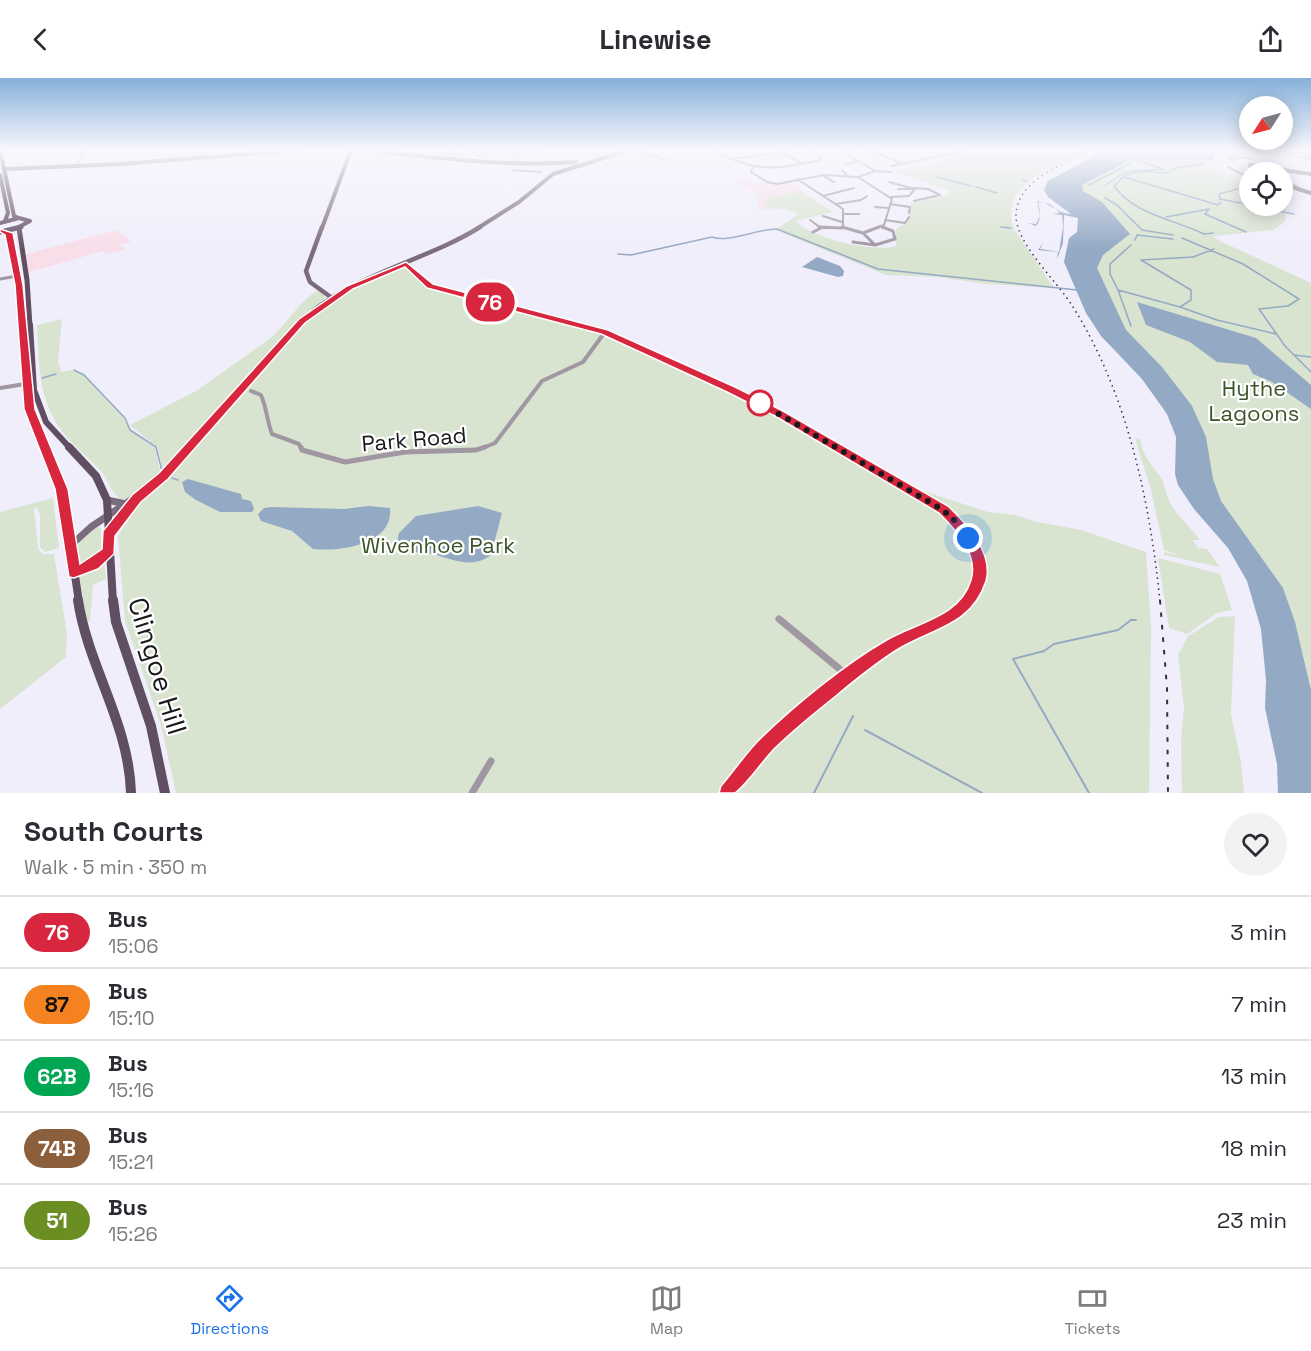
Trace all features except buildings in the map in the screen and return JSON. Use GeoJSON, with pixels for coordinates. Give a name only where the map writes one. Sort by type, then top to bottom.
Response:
{"type":"FeatureCollection","features":[{"type":"Feature","properties":{"kind":"main road"},"geometry":{"type":"LineString","coordinates":[[2,183],[8,218],[2,222]]}},
{"type":"Feature","properties":{"kind":"main road"},"geometry":{"type":"LineString","coordinates":[[9,183],[15,216],[19,218]]}},
{"type":"Feature","properties":{"kind":"main road"},"geometry":{"type":"LineString","coordinates":[[332,298],[310,282],[306,272],[339,183]]}},
{"type":"Feature","properties":{"kind":"main road"},"geometry":{"type":"LineString","coordinates":[[70,546],[85,530],[137,498],[164,476],[302,321],[332,298],[372,276],[406,264],[477,229],[519,202],[542,183]]}},
{"type":"Feature","properties":{"kind":"main road"},"geometry":{"type":"LineString","coordinates":[[1293,187],[1311,193]]}},
{"type":"Feature","properties":{"kind":"main road"},"geometry":{"type":"LineString","coordinates":[[2,222],[19,218]]}},
{"type":"Feature","properties":{"kind":"main road","name":"Clingoe Hill"},"geometry":{"type":"LineString","coordinates":[[19,218],[30,221],[19,228],[27,282],[34,390],[46,422],[96,476],[106,500],[116,622],[152,726],[165,793]]}},
{"type":"Feature","properties":{"kind":"main road"},"geometry":{"type":"LineString","coordinates":[[2,232],[19,228]]}},
{"type":"Feature","properties":{"kind":"main road"},"geometry":{"type":"LineString","coordinates":[[2,232],[9,233],[19,284],[25,384],[34,425],[62,489],[81,618],[117,716],[130,763],[131,793]]}},
{"type":"Feature","properties":{"kind":"main road"},"geometry":{"type":"LineString","coordinates":[[108,535],[137,498]]}},
{"type":"Feature","properties":{"kind":"main road"},"geometry":{"type":"LineString","coordinates":[[106,500],[126,504]]}},
{"type":"Feature","properties":{"kind":"main road"},"geometry":{"type":"LineString","coordinates":[[74,573],[93,565],[109,550]]}},
{"type":"Feature","properties":{"kind":"street"},"geometry":{"type":"LineString","coordinates":[[804,183],[836,204],[845,214],[859,214]]}},
{"type":"Feature","properties":{"kind":"street"},"geometry":{"type":"LineString","coordinates":[[869,183],[891,197],[909,196],[914,189]]}},
{"type":"Feature","properties":{"kind":"street"},"geometry":{"type":"LineString","coordinates":[[894,183],[914,189]]}},
{"type":"Feature","properties":{"kind":"street"},"geometry":{"type":"LineString","coordinates":[[1293,184],[1303,190]]}},
{"type":"Feature","properties":{"kind":"street"},"geometry":{"type":"LineString","coordinates":[[823,196],[854,188]]}},
{"type":"Feature","properties":{"kind":"street"},"geometry":{"type":"LineString","coordinates":[[871,189],[877,188]]}},
{"type":"Feature","properties":{"kind":"street"},"geometry":{"type":"LineString","coordinates":[[898,189],[927,189],[940,195],[914,201]]}},
{"type":"Feature","properties":{"kind":"street"},"geometry":{"type":"LineString","coordinates":[[836,204],[867,196]]}},
{"type":"Feature","properties":{"kind":"street"},"geometry":{"type":"LineString","coordinates":[[882,227],[891,197]]}},
{"type":"Feature","properties":{"kind":"street"},"geometry":{"type":"LineString","coordinates":[[850,201],[855,207]]}},
{"type":"Feature","properties":{"kind":"street"},"geometry":{"type":"LineString","coordinates":[[875,207],[910,207],[905,223],[885,220]]}},
{"type":"Feature","properties":{"kind":"street"},"geometry":{"type":"LineString","coordinates":[[842,228],[845,214]]}},
{"type":"Feature","properties":{"kind":"street"},"geometry":{"type":"LineString","coordinates":[[824,216],[842,222]]}},
{"type":"Feature","properties":{"kind":"street"},"geometry":{"type":"LineString","coordinates":[[810,220],[821,228]]}},
{"type":"Feature","properties":{"kind":"street"},"geometry":{"type":"LineString","coordinates":[[813,232],[821,228],[842,228],[863,233],[882,227],[894,231],[896,239],[886,244],[875,245],[853,242]]}},
{"type":"Feature","properties":{"kind":"street"},"geometry":{"type":"LineString","coordinates":[[863,233],[875,245]]}},
{"type":"Feature","properties":{"kind":"street"},"geometry":{"type":"LineString","coordinates":[[406,264],[425,282],[444,291],[604,332],[774,410],[912,490],[943,510],[962,527],[975,549],[980,568],[979,579],[966,604],[958,612],[890,646],[848,676],[768,744],[728,793]]}},
{"type":"Feature","properties":{"kind":"street"},"geometry":{"type":"LineString","coordinates":[[0,279],[17,276]]}},
{"type":"Feature","properties":{"kind":"street"},"geometry":{"type":"LineString","coordinates":[[19,284],[27,282]]}},
{"type":"Feature","properties":{"kind":"street","name":"Park Road"},"geometry":{"type":"LineString","coordinates":[[251,391],[261,394],[268,412],[267,422],[272,434],[298,444],[302,450],[328,460],[345,462],[405,452],[476,450],[495,443],[542,381],[583,362],[604,332]]}},
{"type":"Feature","properties":{"kind":"street"},"geometry":{"type":"LineString","coordinates":[[0,388],[25,384]]}},
{"type":"Feature","properties":{"kind":"street"},"geometry":{"type":"LineString","coordinates":[[778,619],[848,676]]}},
{"type":"Feature","properties":{"kind":"street"},"geometry":{"type":"LineString","coordinates":[[472,793],[491,761]]}},
{"type":"Feature","properties":{"kind":"shaded area"},"geometry":{"type":"Polygon","coordinates":[[[737,183],[791,183],[833,212],[802,218],[789,208],[759,210],[757,194],[737,183]]]}},
{"type":"Feature","properties":{"kind":"shaded area"},"geometry":{"type":"Polygon","coordinates":[[[116,230],[131,241],[120,245],[125,249],[106,254],[103,251],[26,273],[23,255],[116,230]]]}},
{"type":"Feature","properties":{"kind":"green space"},"geometry":{"type":"Polygon","coordinates":[[[928,183],[1027,183],[1014,200],[1011,213],[1014,229],[1054,288],[988,284],[937,277],[886,275],[775,230],[798,215],[789,210],[772,208],[764,204],[768,203],[765,199],[801,191],[833,212],[796,221],[804,227],[843,242],[886,248],[896,246],[896,229],[908,219],[911,203],[947,195],[950,191],[928,183]]]}},
{"type":"Feature","properties":{"kind":"green space","name":"Hythe Lagoons"},"geometry":{"type":"Polygon","coordinates":[[[1071,183],[1239,183],[1239,216],[1286,216],[1285,221],[1273,230],[1213,236],[1311,283],[1311,716],[1247,548],[1127,343],[1088,249],[1071,183]]]}},
{"type":"Feature","properties":{"kind":"green space","name":"Wivenhoe Park"},"geometry":{"type":"Polygon","coordinates":[[[404,266],[428,285],[605,332],[750,398],[899,483],[988,512],[1016,515],[1033,521],[1081,530],[1146,552],[1151,626],[1149,793],[176,793],[161,725],[125,621],[118,536],[137,506],[168,477],[312,314],[377,275],[404,266]]]}},
{"type":"Feature","properties":{"kind":"green space"},"geometry":{"type":"Polygon","coordinates":[[[318,290],[325,295],[324,302],[297,322],[163,472],[158,448],[130,425],[196,391],[268,340],[304,301],[318,290]]]}},
{"type":"Feature","properties":{"kind":"green space"},"geometry":{"type":"Polygon","coordinates":[[[62,319],[58,360],[61,372],[72,370],[84,375],[122,415],[130,430],[156,449],[160,472],[132,497],[122,500],[115,494],[101,471],[62,431],[48,407],[41,381],[37,325],[62,319]]]}},
{"type":"Feature","properties":{"kind":"green space"},"geometry":{"type":"Polygon","coordinates":[[[1135,438],[1140,439],[1145,454],[1162,479],[1171,504],[1200,540],[1193,540],[1198,548],[1207,549],[1220,567],[1164,555],[1164,552],[1181,556],[1164,550],[1151,490],[1135,438]]]}},
{"type":"Feature","properties":{"kind":"green space"},"geometry":{"type":"Polygon","coordinates":[[[53,498],[59,548],[45,552],[40,547],[40,514],[36,507],[34,509],[38,549],[43,554],[54,554],[67,634],[66,657],[0,709],[0,512],[53,498]]]}},
{"type":"Feature","properties":{"kind":"green space"},"geometry":{"type":"Polygon","coordinates":[[[101,527],[101,555],[93,562],[80,566],[77,553],[80,541],[88,532],[101,527]]]}},
{"type":"Feature","properties":{"kind":"green space"},"geometry":{"type":"Polygon","coordinates":[[[1158,558],[1220,574],[1232,610],[1217,613],[1187,634],[1169,628],[1158,558]]]}},
{"type":"Feature","properties":{"kind":"green space"},"geometry":{"type":"Polygon","coordinates":[[[104,561],[106,579],[93,585],[90,621],[87,622],[79,574],[104,561]]]}},
{"type":"Feature","properties":{"kind":"green space"},"geometry":{"type":"Polygon","coordinates":[[[1235,616],[1231,714],[1241,762],[1244,793],[1182,793],[1181,739],[1184,708],[1178,655],[1188,636],[1219,617],[1235,616]]]}},
{"type":"Feature","properties":{"kind":"water"},"geometry":{"type":"Polygon","coordinates":[[[1047,183],[1085,183],[1082,185],[1083,191],[1102,202],[1130,234],[1103,255],[1097,268],[1126,330],[1162,367],[1192,406],[1206,437],[1213,479],[1221,501],[1283,588],[1295,622],[1311,690],[1311,793],[1278,793],[1277,764],[1265,708],[1266,680],[1261,629],[1247,581],[1228,548],[1194,509],[1178,485],[1175,474],[1176,437],[1167,414],[1142,379],[1101,336],[1086,313],[1064,262],[1069,238],[1077,232],[1078,218],[1064,215],[1063,243],[1057,259],[1058,252],[1038,250],[1043,243],[1040,249],[1059,252],[1063,227],[1062,215],[1053,214],[1060,213],[1055,209],[1071,214],[1048,197],[1044,190],[1047,183]]]}},
{"type":"Feature","properties":{"kind":"water"},"geometry":{"type":"Polygon","coordinates":[[[817,257],[840,266],[844,271],[843,276],[838,277],[802,267],[817,257]]]}},
{"type":"Feature","properties":{"kind":"water"},"geometry":{"type":"Polygon","coordinates":[[[1137,302],[1256,338],[1311,385],[1311,409],[1272,382],[1253,374],[1248,365],[1217,362],[1190,342],[1146,325],[1137,302]]]}},
{"type":"Feature","properties":{"kind":"water"},"geometry":{"type":"Polygon","coordinates":[[[188,479],[241,494],[242,499],[251,501],[254,509],[252,512],[220,512],[185,492],[182,482],[188,479]]]}},
{"type":"Feature","properties":{"kind":"water"},"geometry":{"type":"Polygon","coordinates":[[[368,506],[390,508],[389,521],[383,530],[363,544],[324,550],[313,549],[292,531],[261,521],[258,514],[264,508],[272,507],[344,509],[368,506]]]}},
{"type":"Feature","properties":{"kind":"water"},"geometry":{"type":"Polygon","coordinates":[[[478,506],[502,513],[491,555],[483,560],[460,562],[427,553],[404,551],[396,547],[399,533],[416,516],[478,506]]]}},
{"type":"Feature","properties":{"kind":"waterway"},"geometry":{"type":"LineString","coordinates":[[961,183],[971,186]]}},
{"type":"Feature","properties":{"kind":"waterway"},"geometry":{"type":"LineString","coordinates":[[1117,183],[1114,186],[1123,196],[1144,210],[1204,234],[1213,233]]}},
{"type":"Feature","properties":{"kind":"waterway"},"geometry":{"type":"LineString","coordinates":[[1145,183],[1218,205],[1221,202]]}},
{"type":"Feature","properties":{"kind":"waterway"},"geometry":{"type":"LineString","coordinates":[[976,187],[997,193]]}},
{"type":"Feature","properties":{"kind":"waterway"},"geometry":{"type":"LineString","coordinates":[[1239,189],[1219,194],[1220,199],[1239,203]]}},
{"type":"Feature","properties":{"kind":"waterway"},"geometry":{"type":"LineString","coordinates":[[1105,198],[1117,205],[1142,230],[1173,235]]}},
{"type":"Feature","properties":{"kind":"waterway"},"geometry":{"type":"LineString","coordinates":[[1166,217],[1209,209],[1205,214],[1246,232]]}},
{"type":"Feature","properties":{"kind":"waterway"},"geometry":{"type":"LineString","coordinates":[[1001,227],[1011,228]]}},
{"type":"Feature","properties":{"kind":"waterway"},"geometry":{"type":"LineString","coordinates":[[618,254],[631,255],[712,237],[726,238],[777,229],[878,269],[1077,290]]}},
{"type":"Feature","properties":{"kind":"waterway"},"geometry":{"type":"LineString","coordinates":[[1135,240],[1137,235],[1173,239]]}},
{"type":"Feature","properties":{"kind":"waterway"},"geometry":{"type":"LineString","coordinates":[[1182,238],[1211,250]]}},
{"type":"Feature","properties":{"kind":"waterway"},"geometry":{"type":"LineString","coordinates":[[1118,290],[1110,274],[1110,264],[1131,245]]}},
{"type":"Feature","properties":{"kind":"waterway"},"geometry":{"type":"LineString","coordinates":[[1180,307],[1191,300],[1191,290],[1141,260],[1193,257],[1211,250]]}},
{"type":"Feature","properties":{"kind":"waterway"},"geometry":{"type":"LineString","coordinates":[[1211,250],[1243,264],[1299,299],[1288,306],[1259,309],[1294,355]]}},
{"type":"Feature","properties":{"kind":"waterway"},"geometry":{"type":"LineString","coordinates":[[1118,290],[1180,307]]}},
{"type":"Feature","properties":{"kind":"waterway"},"geometry":{"type":"LineString","coordinates":[[1118,290],[1131,326]]}},
{"type":"Feature","properties":{"kind":"waterway"},"geometry":{"type":"LineString","coordinates":[[1180,307],[1217,320],[1276,334]]}},
{"type":"Feature","properties":{"kind":"waterway"},"geometry":{"type":"LineString","coordinates":[[1294,355],[1311,357]]}},
{"type":"Feature","properties":{"kind":"waterway"},"geometry":{"type":"LineString","coordinates":[[1294,355],[1311,372]]}},
{"type":"Feature","properties":{"kind":"waterway"},"geometry":{"type":"LineString","coordinates":[[74,370],[84,375],[125,418],[130,430],[156,447],[162,471]]}},
{"type":"Feature","properties":{"kind":"waterway"},"geometry":{"type":"LineString","coordinates":[[42,378],[56,374]]}},
{"type":"Feature","properties":{"kind":"waterway"},"geometry":{"type":"LineString","coordinates":[[172,478],[178,480]]}},
{"type":"Feature","properties":{"kind":"waterway"},"geometry":{"type":"LineString","coordinates":[[1089,793],[1013,659],[1044,651],[1054,644],[1118,630],[1131,620],[1136,620]]}},
{"type":"Feature","properties":{"kind":"waterway"},"geometry":{"type":"LineString","coordinates":[[814,793],[853,716]]}},
{"type":"Feature","properties":{"kind":"waterway"},"geometry":{"type":"LineString","coordinates":[[865,730],[982,793]]}},
{"type":"Feature","properties":{"kind":"railway"},"geometry":{"type":"LineString","coordinates":[[1033,183],[1018,202],[1016,215],[1018,226],[1022,238],[1073,307],[1092,340],[1122,412],[1150,525],[1160,602]]}},
{"type":"Feature","properties":{"kind":"railway"},"geometry":{"type":"LineString","coordinates":[[1160,600],[1167,688],[1168,793]]}},
{"type":"Feature","properties":{"kind":"bus line","name":"76"},"geometry":{"type":"LineString","coordinates":[[0,232],[9,233],[19,285],[25,384],[29,409],[62,489],[74,573],[93,565],[109,550],[108,535],[137,498],[164,476],[302,321],[350,287],[372,276],[406,264],[430,286],[604,332],[731,389],[779,413],[943,510],[962,527],[975,549],[980,568],[975,590],[966,604],[947,619],[890,646],[810,706],[768,744],[728,793]]}},
{"type":"Feature","properties":{"kind":"route"},"geometry":{"type":"LineString","coordinates":[[760,403],[943,510],[962,527],[968,538]]}}]}
